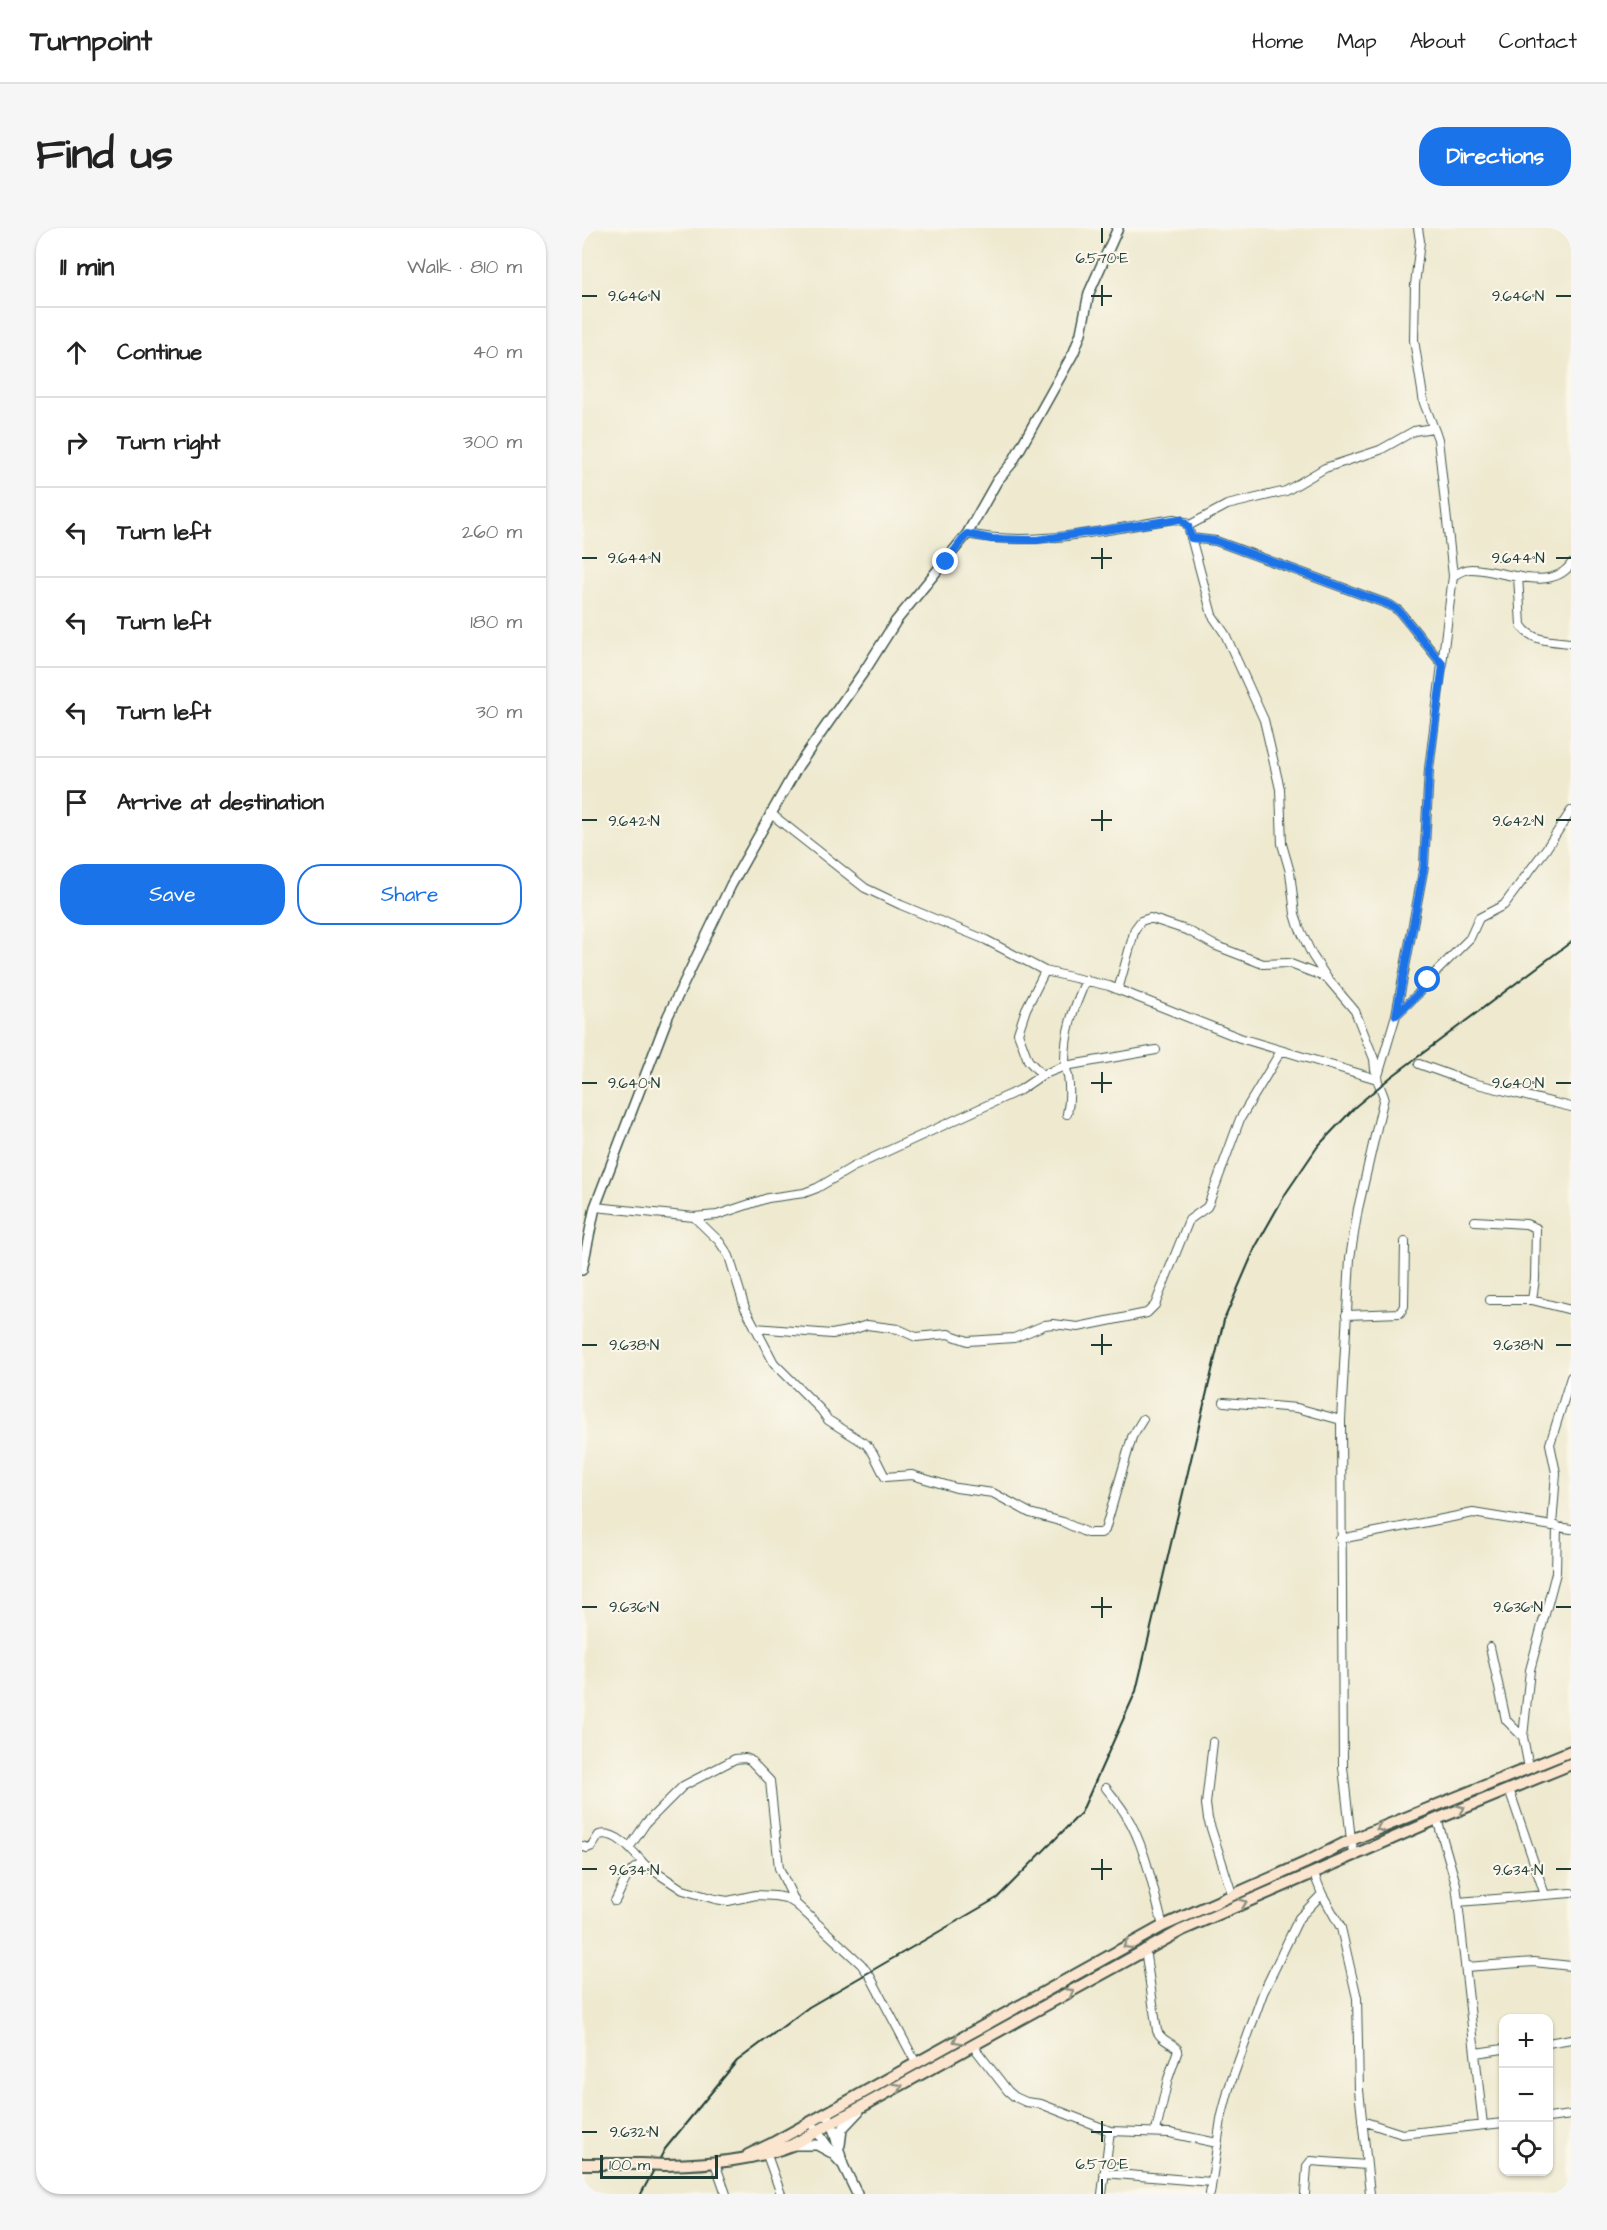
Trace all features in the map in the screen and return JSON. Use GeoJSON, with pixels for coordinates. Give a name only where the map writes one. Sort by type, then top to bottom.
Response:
{"type":"FeatureCollection","features":[{"type":"Feature","properties":{"kind":"main road"},"geometry":{"type":"LineString","coordinates":[[732,2160],[771,2144],[1163,1926],[1351,1840],[1571,1752]]}},
{"type":"Feature","properties":{"kind":"main road"},"geometry":{"type":"LineString","coordinates":[[582,2164],[715,2163],[767,2155],[792,2145],[1144,1949],[1222,1912],[1571,1764]]}},
{"type":"Feature","properties":{"kind":"street"},"geometry":{"type":"LineString","coordinates":[[582,1270],[596,1207],[668,1016],[731,885],[798,766],[896,621],[967,534],[991,490],[1012,463],[1074,352],[1081,333],[1089,293],[1118,228]]}},
{"type":"Feature","properties":{"kind":"street"},"geometry":{"type":"LineString","coordinates":[[1376,1078],[1396,1015],[1424,867],[1429,769],[1453,576],[1438,439],[1424,403],[1414,340],[1418,228]]}},
{"type":"Feature","properties":{"kind":"street"},"geometry":{"type":"LineString","coordinates":[[1188,526],[1227,505],[1286,491],[1325,468],[1380,450],[1414,431],[1433,428]]}},
{"type":"Feature","properties":{"kind":"street"},"geometry":{"type":"LineString","coordinates":[[967,534],[992,539],[1037,540],[1174,519],[1185,522],[1212,615],[1225,634],[1264,720],[1280,789],[1281,836],[1290,872],[1295,914],[1312,955],[1327,978],[1355,1011],[1376,1063],[1376,1078],[1384,1097],[1358,1209],[1350,1258],[1341,1420],[1343,1767],[1351,1840],[1355,1856]]}},
{"type":"Feature","properties":{"kind":"street"},"geometry":{"type":"LineString","coordinates":[[1191,538],[1216,541],[1390,605],[1399,611],[1443,665]]}},
{"type":"Feature","properties":{"kind":"street"},"geometry":{"type":"LineString","coordinates":[[1453,576],[1472,569],[1539,579],[1550,578],[1560,574],[1571,564]]}},
{"type":"Feature","properties":{"kind":"street"},"geometry":{"type":"LineString","coordinates":[[1518,576],[1521,625],[1525,632],[1537,638],[1571,643]]}},
{"type":"Feature","properties":{"kind":"street"},"geometry":{"type":"LineString","coordinates":[[1396,1015],[1470,938],[1479,918],[1504,905],[1571,811]]}},
{"type":"Feature","properties":{"kind":"street"},"geometry":{"type":"LineString","coordinates":[[770,813],[865,888],[976,936],[1045,971],[1118,990],[1240,1038],[1376,1078]]}},
{"type":"Feature","properties":{"kind":"street"},"geometry":{"type":"LineString","coordinates":[[1118,990],[1135,929],[1141,921],[1150,918],[1189,931],[1214,945],[1263,964],[1288,963],[1327,978]]}},
{"type":"Feature","properties":{"kind":"street"},"geometry":{"type":"LineString","coordinates":[[1042,1075],[1028,1059],[1018,1033],[1026,1009],[1045,971]]}},
{"type":"Feature","properties":{"kind":"street"},"geometry":{"type":"LineString","coordinates":[[1067,1114],[1070,1091],[1065,1066],[1068,1022],[1086,980]]}},
{"type":"Feature","properties":{"kind":"street"},"geometry":{"type":"LineString","coordinates":[[596,1207],[694,1217],[717,1215],[768,1198],[804,1193],[853,1167],[1020,1090],[1042,1075],[1065,1066],[1156,1050]]}},
{"type":"Feature","properties":{"kind":"street"},"geometry":{"type":"LineString","coordinates":[[755,1328],[832,1334],[867,1325],[898,1329],[916,1337],[948,1334],[968,1341],[1014,1338],[1045,1325],[1078,1327],[1147,1313],[1155,1305],[1189,1220],[1209,1203],[1240,1119],[1281,1051]]}},
{"type":"Feature","properties":{"kind":"street"},"geometry":{"type":"LineString","coordinates":[[1419,1064],[1469,1082],[1571,1107]]}},
{"type":"Feature","properties":{"kind":"street"},"geometry":{"type":"LineString","coordinates":[[694,1217],[719,1241],[729,1256],[745,1308],[774,1363],[828,1420],[866,1444],[885,1477],[912,1474],[956,1488],[993,1493],[1030,1513],[1063,1522],[1087,1533],[1101,1533],[1105,1530],[1132,1437],[1143,1419]]}},
{"type":"Feature","properties":{"kind":"street"},"geometry":{"type":"LineString","coordinates":[[1475,1221],[1526,1224],[1536,1228],[1535,1279],[1532,1300]]}},
{"type":"Feature","properties":{"kind":"street"},"geometry":{"type":"LineString","coordinates":[[1346,1315],[1400,1312],[1404,1306],[1405,1242]]}},
{"type":"Feature","properties":{"kind":"street"},"geometry":{"type":"LineString","coordinates":[[1490,1300],[1532,1300],[1571,1310]]}},
{"type":"Feature","properties":{"kind":"street"},"geometry":{"type":"LineString","coordinates":[[1529,1768],[1522,1737],[1532,1659],[1558,1563],[1555,1526],[1556,1473],[1550,1444],[1571,1377]]}},
{"type":"Feature","properties":{"kind":"street"},"geometry":{"type":"LineString","coordinates":[[1224,1402],[1297,1408],[1341,1420]]}},
{"type":"Feature","properties":{"kind":"street"},"geometry":{"type":"LineString","coordinates":[[1340,1539],[1473,1513],[1571,1528]]}},
{"type":"Feature","properties":{"kind":"street"},"geometry":{"type":"LineString","coordinates":[[1490,1647],[1506,1720],[1522,1737]]}},
{"type":"Feature","properties":{"kind":"street"},"geometry":{"type":"LineString","coordinates":[[1213,1742],[1206,1804],[1208,1819],[1232,1894]]}},
{"type":"Feature","properties":{"kind":"street"},"geometry":{"type":"LineString","coordinates":[[629,1848],[646,1823],[683,1786],[735,1760],[745,1758],[750,1760],[770,1781],[779,1868],[796,1904]]}},
{"type":"Feature","properties":{"kind":"street"},"geometry":{"type":"LineString","coordinates":[[1106,1788],[1127,1816],[1133,1830],[1163,1926]]}},
{"type":"Feature","properties":{"kind":"street"},"geometry":{"type":"LineString","coordinates":[[1509,1789],[1545,1895]]}},
{"type":"Feature","properties":{"kind":"street"},"geometry":{"type":"LineString","coordinates":[[1437,1819],[1454,1873],[1483,2125]]}},
{"type":"Feature","properties":{"kind":"street"},"geometry":{"type":"LineString","coordinates":[[582,1846],[587,1848],[592,1846],[602,1833],[608,1834],[629,1848],[645,1865],[683,1890],[728,1900],[756,1895],[775,1896],[786,1898],[796,1904],[861,1964],[870,1976],[916,2063]]}},
{"type":"Feature","properties":{"kind":"street"},"geometry":{"type":"LineString","coordinates":[[615,1900],[633,1869],[636,1866],[645,1865]]}},
{"type":"Feature","properties":{"kind":"street"},"geometry":{"type":"LineString","coordinates":[[1314,1874],[1341,1928],[1358,1998],[1362,2121],[1370,2194]]}},
{"type":"Feature","properties":{"kind":"street"},"geometry":{"type":"LineString","coordinates":[[1458,1902],[1571,1893]]}},
{"type":"Feature","properties":{"kind":"street"},"geometry":{"type":"LineString","coordinates":[[1210,2194],[1216,2143],[1229,2088],[1263,1993],[1299,1918],[1322,1894]]}},
{"type":"Feature","properties":{"kind":"street"},"geometry":{"type":"LineString","coordinates":[[1144,1949],[1157,2031],[1164,2041],[1176,2046],[1178,2050],[1168,2079],[1156,2131]]}},
{"type":"Feature","properties":{"kind":"street"},"geometry":{"type":"LineString","coordinates":[[1466,1967],[1534,1962],[1571,1966]]}},
{"type":"Feature","properties":{"kind":"street"},"geometry":{"type":"LineString","coordinates":[[1553,2042],[1571,2039]]}},
{"type":"Feature","properties":{"kind":"street"},"geometry":{"type":"LineString","coordinates":[[973,2046],[1008,2091],[1026,2102],[1041,2104],[1110,2131],[1156,2131],[1216,2143]]}},
{"type":"Feature","properties":{"kind":"street"},"geometry":{"type":"LineString","coordinates":[[1476,2053],[1499,2050]]}},
{"type":"Feature","properties":{"kind":"street"},"geometry":{"type":"LineString","coordinates":[[836,2152],[842,2129],[865,2106]]}},
{"type":"Feature","properties":{"kind":"street"},"geometry":{"type":"LineString","coordinates":[[826,2113],[832,2124],[836,2152]]}},
{"type":"Feature","properties":{"kind":"street"},"geometry":{"type":"LineString","coordinates":[[1553,2117],[1571,2115]]}},
{"type":"Feature","properties":{"kind":"street"},"geometry":{"type":"LineString","coordinates":[[1362,2121],[1402,2134],[1499,2123]]}},
{"type":"Feature","properties":{"kind":"street"},"geometry":{"type":"LineString","coordinates":[[811,2122],[836,2152],[856,2194]]}},
{"type":"Feature","properties":{"kind":"street"},"geometry":{"type":"LineString","coordinates":[[1102,2194],[1110,2131]]}},
{"type":"Feature","properties":{"kind":"street"},"geometry":{"type":"LineString","coordinates":[[792,2145],[803,2143],[817,2145],[836,2152]]}},
{"type":"Feature","properties":{"kind":"street"},"geometry":{"type":"LineString","coordinates":[[767,2155],[781,2194]]}},
{"type":"Feature","properties":{"kind":"street"},"geometry":{"type":"LineString","coordinates":[[1305,2194],[1307,2166],[1311,2161],[1366,2165]]}},
{"type":"Feature","properties":{"kind":"street"},"geometry":{"type":"LineString","coordinates":[[715,2163],[726,2194]]}},
{"type":"Feature","properties":{"kind":"street"},"geometry":{"type":"LineString","coordinates":[[1104,2173],[1211,2182]]}},
{"type":"Feature","properties":{"kind":"railway"},"geometry":{"type":"LineString","coordinates":[[641,2194],[665,2149],[737,2061],[809,2007],[997,1898],[1081,1813],[1136,1691],[1224,1320],[1256,1246],[1286,1193],[1318,1146],[1356,1106],[1391,1077],[1571,942]]}},
{"type":"Feature","properties":{"kind":"route"},"geometry":{"type":"LineString","coordinates":[[946,562],[967,534],[1010,541],[1037,540],[1180,519],[1188,526],[1191,538],[1216,541],[1395,607],[1443,665],[1429,769],[1424,867],[1396,1015],[1418,994],[1428,980]]}}]}
